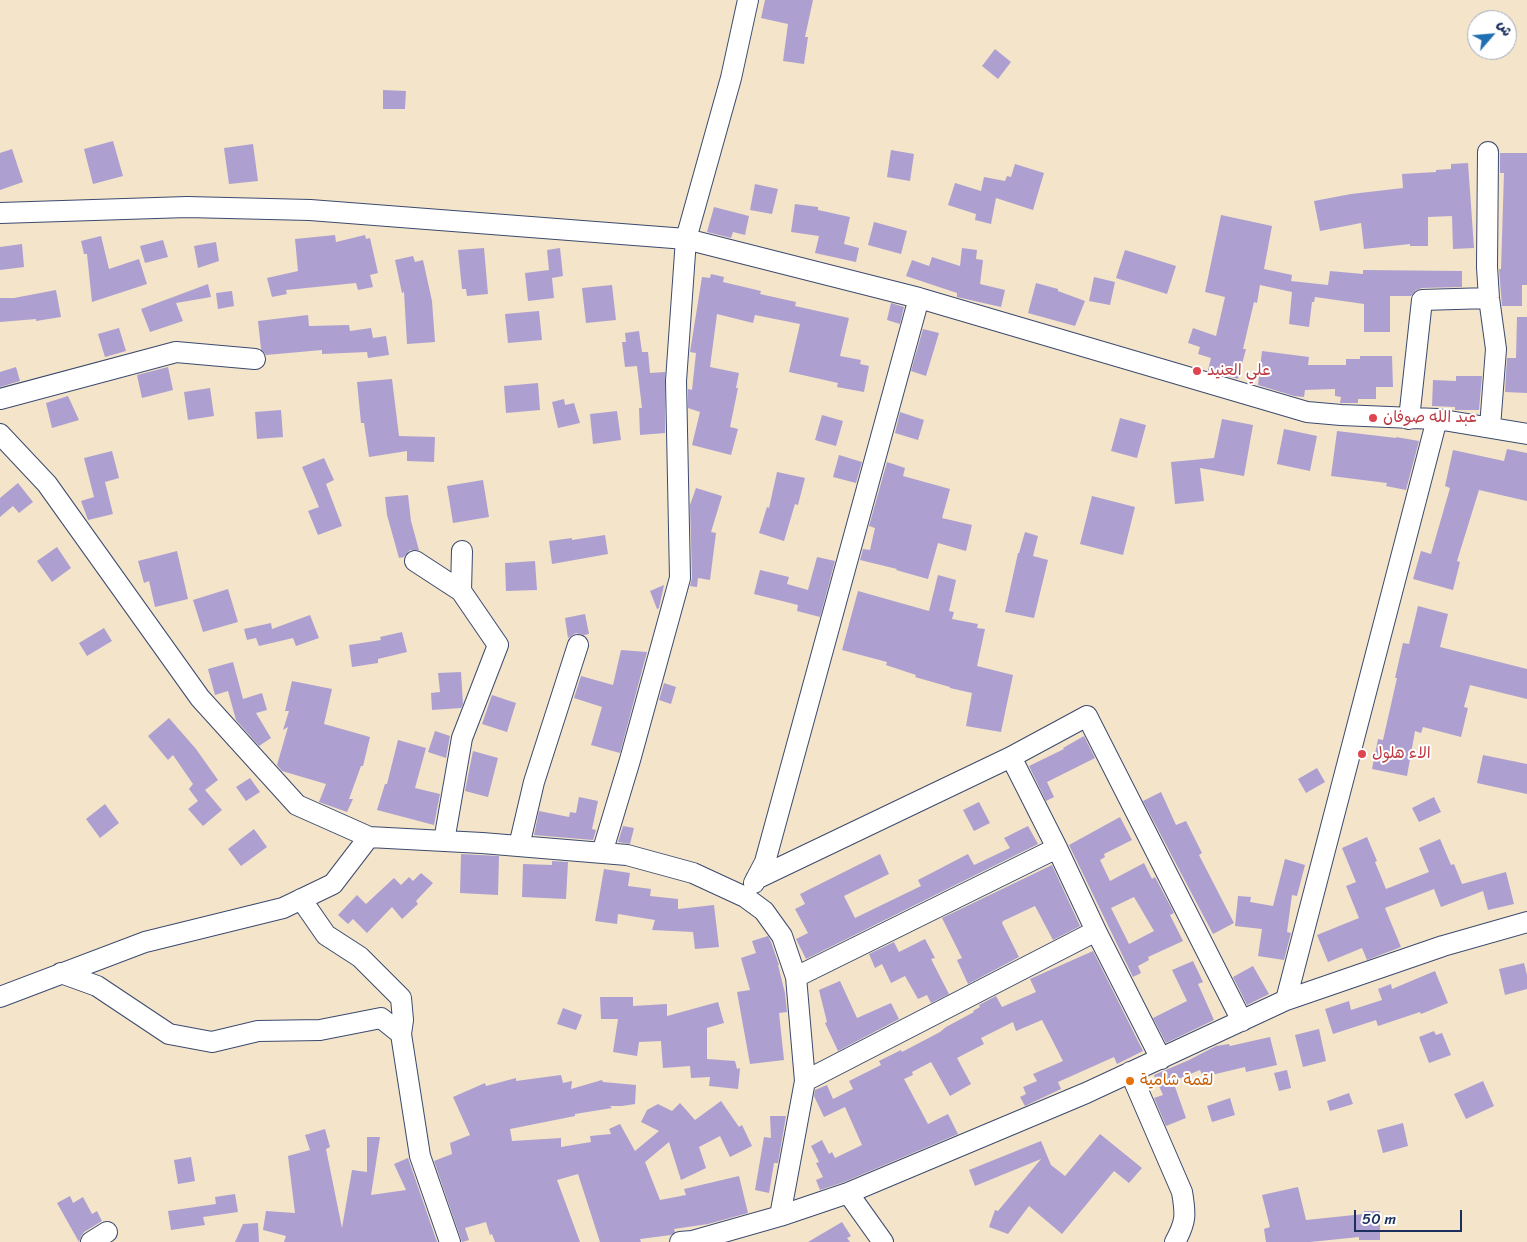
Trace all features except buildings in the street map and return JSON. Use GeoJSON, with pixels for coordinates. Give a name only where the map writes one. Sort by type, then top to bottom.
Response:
{"type":"FeatureCollection","features":[{"type":"Feature","properties":{"kind":"street"},"geometry":{"type":"LineString","coordinates":[[602,853],[630,760],[680,578],[676,381],[686,239],[731,78],[748,0]]}},
{"type":"Feature","properties":{"kind":"street"},"geometry":{"type":"LineString","coordinates":[[1488,152],[1487,268],[1496,349],[1490,426]]}},
{"type":"Feature","properties":{"kind":"street"},"geometry":{"type":"LineString","coordinates":[[0,213],[187,207],[310,210],[686,239],[919,298],[1307,412],[1342,416],[1437,419],[1490,426],[1527,434]]}},
{"type":"Feature","properties":{"kind":"street"},"geometry":{"type":"LineString","coordinates":[[745,897],[765,862],[919,298]]}},
{"type":"Feature","properties":{"kind":"street"},"geometry":{"type":"LineString","coordinates":[[1409,419],[1422,300],[1489,298]]}},
{"type":"Feature","properties":{"kind":"street"},"geometry":{"type":"LineString","coordinates":[[0,399],[176,352],[255,359]]}},
{"type":"Feature","properties":{"kind":"street"},"geometry":{"type":"LineString","coordinates":[[1286,1000],[1437,419]]}},
{"type":"Feature","properties":{"kind":"street"},"geometry":{"type":"LineString","coordinates":[[0,434],[47,484],[200,698],[297,805],[369,837],[627,855],[694,873],[745,897],[764,911],[782,936],[796,977],[805,1081],[780,1216]]}},
{"type":"Feature","properties":{"kind":"street"},"geometry":{"type":"LineString","coordinates":[[461,591],[462,551]]}},
{"type":"Feature","properties":{"kind":"street"},"geometry":{"type":"LineString","coordinates":[[415,561],[461,591],[498,646],[462,738],[444,841]]}},
{"type":"Feature","properties":{"kind":"street"},"geometry":{"type":"LineString","coordinates":[[519,846],[534,782],[578,645]]}},
{"type":"Feature","properties":{"kind":"street"},"geometry":{"type":"LineString","coordinates":[[756,880],[1011,757],[1087,716],[1242,1021]]}},
{"type":"Feature","properties":{"kind":"street"},"geometry":{"type":"LineString","coordinates":[[1011,757],[1161,1059]]}},
{"type":"Feature","properties":{"kind":"street"},"geometry":{"type":"LineString","coordinates":[[0,997],[145,942],[283,908],[333,884],[369,837]]}},
{"type":"Feature","properties":{"kind":"street"},"geometry":{"type":"LineString","coordinates":[[796,977],[1057,848]]}},
{"type":"Feature","properties":{"kind":"street"},"geometry":{"type":"LineString","coordinates":[[301,899],[326,935],[360,957],[401,998],[403,1020],[401,1034],[420,1156],[450,1242]]}},
{"type":"Feature","properties":{"kind":"street"},"geometry":{"type":"LineString","coordinates":[[680,1242],[692,1241],[780,1216],[848,1193],[1086,1093],[1286,1000],[1443,946],[1527,922]]}},
{"type":"Feature","properties":{"kind":"street"},"geometry":{"type":"LineString","coordinates":[[805,1081],[1096,931]]}},
{"type":"Feature","properties":{"kind":"street"},"geometry":{"type":"LineString","coordinates":[[61,973],[97,986],[169,1034],[212,1042],[258,1031],[320,1030],[381,1018],[401,1034]]}},
{"type":"Feature","properties":{"kind":"street"},"geometry":{"type":"LineString","coordinates":[[1130,1072],[1182,1192],[1186,1213],[1181,1231],[1175,1242]]}},
{"type":"Feature","properties":{"kind":"street"},"geometry":{"type":"LineString","coordinates":[[848,1193],[883,1242]]}},
{"type":"Feature","properties":{"kind":"place","name":"علي العنيد"},"geometry":{"type":"Point","coordinates":[1197,371]}},
{"type":"Feature","properties":{"kind":"place","name":"عبد الله صوفان"},"geometry":{"type":"Point","coordinates":[1373,418]}},
{"type":"Feature","properties":{"kind":"place","name":"الاء هلول"},"geometry":{"type":"Point","coordinates":[1362,754]}},
{"type":"Feature","properties":{"kind":"place","name":"لقمة شامية"},"geometry":{"type":"Point","coordinates":[1130,1081]}}]}
